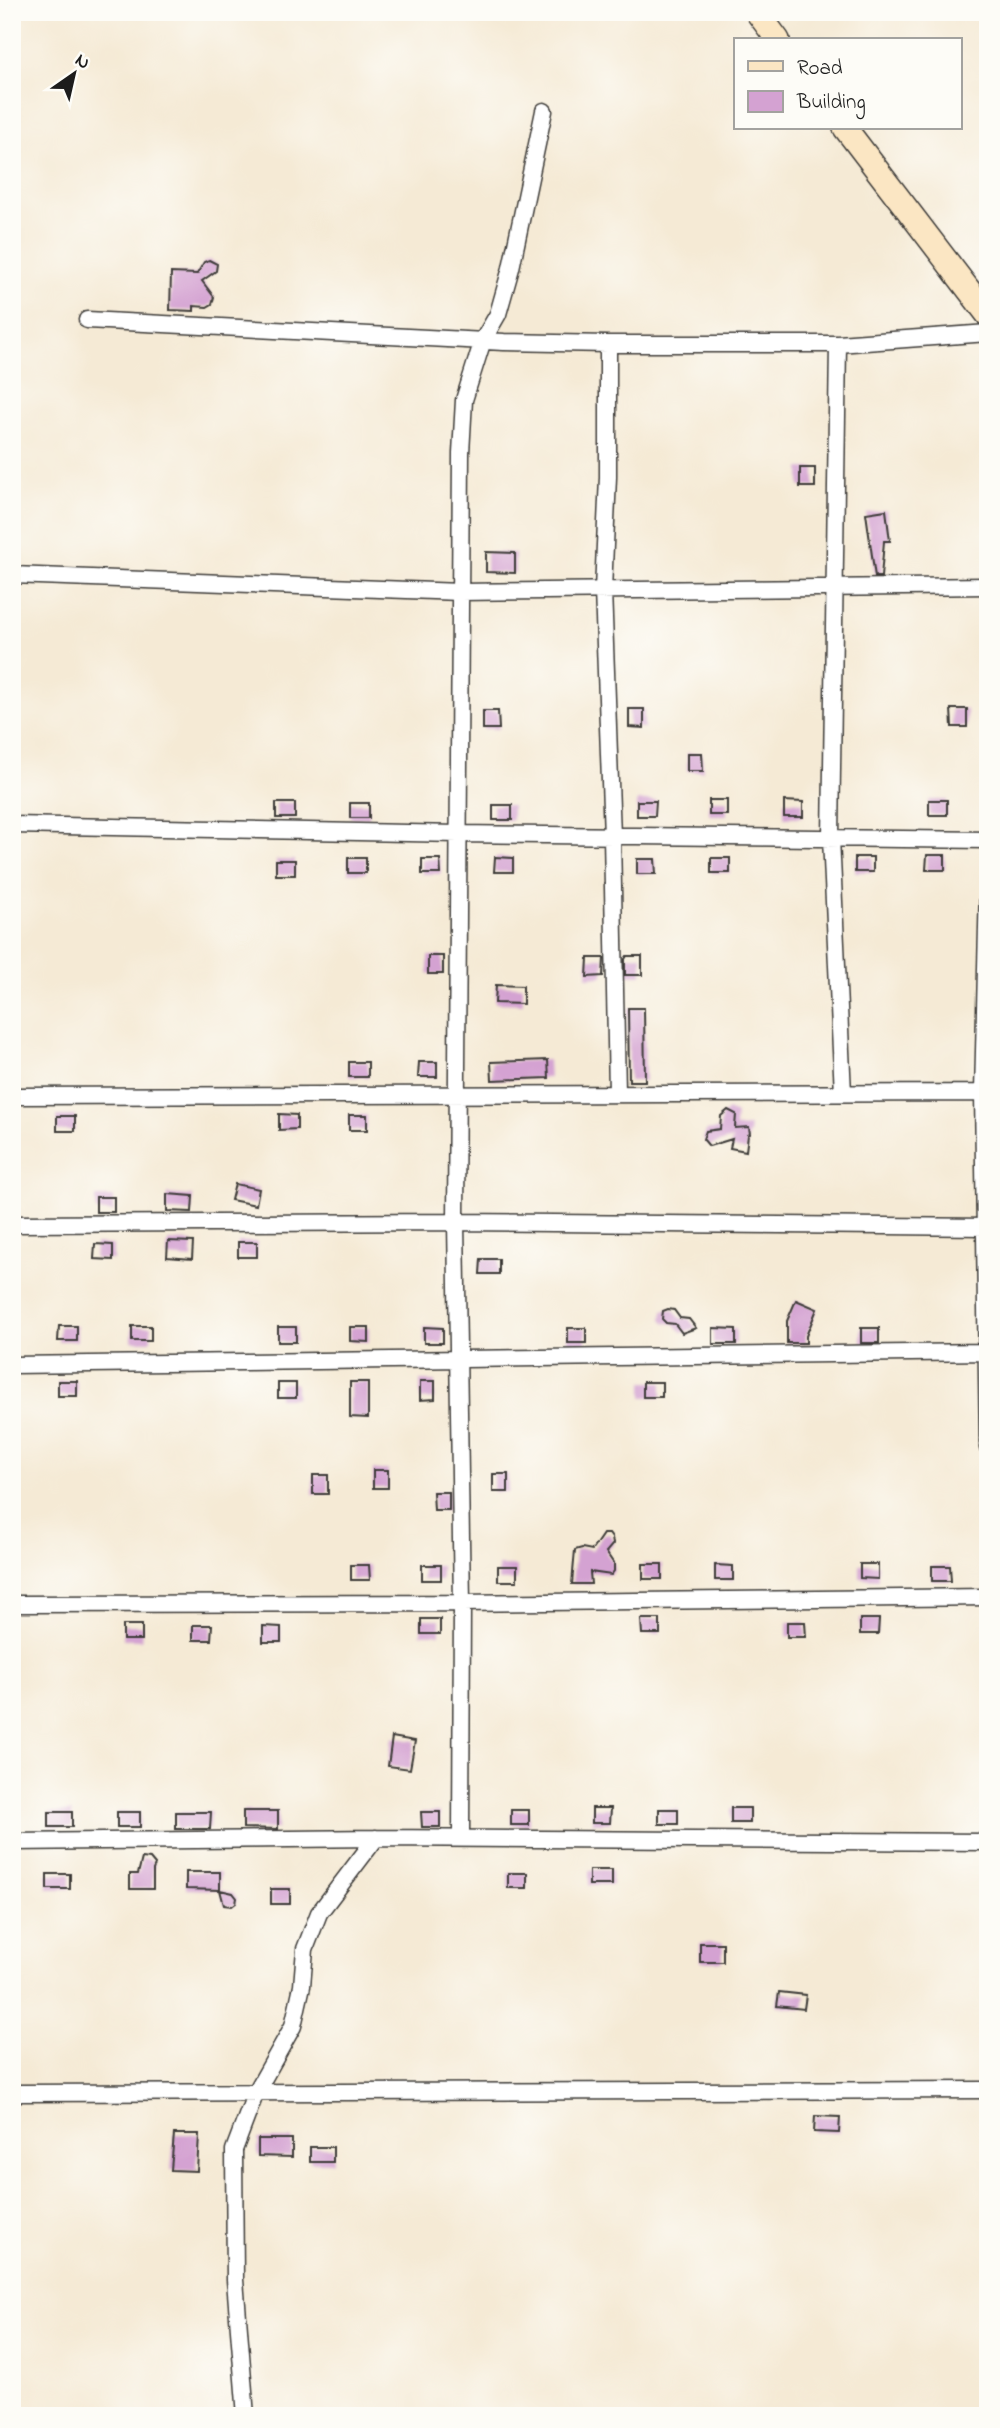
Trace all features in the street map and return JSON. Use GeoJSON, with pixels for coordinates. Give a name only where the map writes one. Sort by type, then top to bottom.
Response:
{"type":"FeatureCollection","features":[{"type":"Feature","properties":{"kind":"main road"},"geometry":{"type":"LineString","coordinates":[[757,12],[776,38]]}},
{"type":"Feature","properties":{"kind":"main road"},"geometry":{"type":"LineString","coordinates":[[847,130],[988,315]]}},
{"type":"Feature","properties":{"kind":"street"},"geometry":{"type":"LineString","coordinates":[[461,1839],[462,1603],[456,1222],[461,453],[464,400],[483,340],[498,314],[511,268],[544,111]]}},
{"type":"Feature","properties":{"kind":"street"},"geometry":{"type":"LineString","coordinates":[[87,320],[608,344],[838,344],[988,333]]}},
{"type":"Feature","properties":{"kind":"street"},"geometry":{"type":"LineString","coordinates":[[608,344],[608,477],[603,590],[612,836],[617,1093]]}},
{"type":"Feature","properties":{"kind":"street"},"geometry":{"type":"LineString","coordinates":[[838,344],[831,838],[843,1093]]}},
{"type":"Feature","properties":{"kind":"street"},"geometry":{"type":"LineString","coordinates":[[12,575],[460,592],[988,586]]}},
{"type":"Feature","properties":{"kind":"street"},"geometry":{"type":"LineString","coordinates":[[12,825],[458,834],[988,840]]}},
{"type":"Feature","properties":{"kind":"street"},"geometry":{"type":"LineString","coordinates":[[988,886],[985,1093],[988,1448]]}},
{"type":"Feature","properties":{"kind":"street"},"geometry":{"type":"LineString","coordinates":[[12,1096],[985,1093]]}},
{"type":"Feature","properties":{"kind":"street"},"geometry":{"type":"LineString","coordinates":[[12,1224],[456,1222],[986,1227]]}},
{"type":"Feature","properties":{"kind":"street"},"geometry":{"type":"LineString","coordinates":[[12,1365],[987,1352]]}},
{"type":"Feature","properties":{"kind":"street"},"geometry":{"type":"LineString","coordinates":[[12,1604],[462,1603],[988,1597]]}},
{"type":"Feature","properties":{"kind":"street"},"geometry":{"type":"LineString","coordinates":[[246,2416],[235,2280],[234,2150],[256,2092],[293,2026],[302,1986],[305,1949],[319,1913],[376,1838]]}},
{"type":"Feature","properties":{"kind":"street"},"geometry":{"type":"LineString","coordinates":[[12,1842],[376,1838],[988,1842]]}},
{"type":"Feature","properties":{"kind":"street"},"geometry":{"type":"LineString","coordinates":[[12,2093],[988,2090]]}},
{"type":"Feature","properties":{"kind":"building"},"geometry":{"type":"Polygon","coordinates":[[[209,260],[217,264],[216,271],[202,281],[214,297],[212,304],[207,307],[194,306],[194,311],[170,310],[171,273],[197,274],[204,262],[209,260]]]}},
{"type":"Feature","properties":{"kind":"building"},"geometry":{"type":"Polygon","coordinates":[[[800,468],[815,468],[815,487],[800,487],[800,468]]]}},
{"type":"Feature","properties":{"kind":"building"},"geometry":{"type":"Polygon","coordinates":[[[886,510],[890,541],[884,541],[881,577],[875,577],[866,513],[886,510]]]}},
{"type":"Feature","properties":{"kind":"building"},"geometry":{"type":"Polygon","coordinates":[[[486,552],[515,553],[515,573],[486,572],[486,552]]]}},
{"type":"Feature","properties":{"kind":"building"},"geometry":{"type":"Polygon","coordinates":[[[629,709],[644,709],[644,728],[629,727],[629,709]]]}},
{"type":"Feature","properties":{"kind":"building"},"geometry":{"type":"Polygon","coordinates":[[[951,709],[967,709],[967,727],[952,727],[951,709]]]}},
{"type":"Feature","properties":{"kind":"building"},"geometry":{"type":"Polygon","coordinates":[[[483,711],[498,711],[499,729],[483,729],[483,711]]]}},
{"type":"Feature","properties":{"kind":"building"},"geometry":{"type":"Polygon","coordinates":[[[687,753],[702,753],[703,771],[687,771],[687,753]]]}},
{"type":"Feature","properties":{"kind":"building"},"geometry":{"type":"Polygon","coordinates":[[[709,800],[727,800],[727,815],[709,815],[709,800]]]}},
{"type":"Feature","properties":{"kind":"building"},"geometry":{"type":"Polygon","coordinates":[[[929,800],[947,800],[947,815],[929,815],[929,800]]]}},
{"type":"Feature","properties":{"kind":"building"},"geometry":{"type":"Polygon","coordinates":[[[637,801],[656,801],[655,816],[637,816],[637,801]]]}},
{"type":"Feature","properties":{"kind":"building"},"geometry":{"type":"Polygon","coordinates":[[[784,801],[803,802],[803,817],[784,817],[784,801]]]}},
{"type":"Feature","properties":{"kind":"building"},"geometry":{"type":"Polygon","coordinates":[[[276,803],[295,803],[295,818],[276,818],[276,803]]]}},
{"type":"Feature","properties":{"kind":"building"},"geometry":{"type":"Polygon","coordinates":[[[350,803],[369,803],[369,818],[350,818],[350,803]]]}},
{"type":"Feature","properties":{"kind":"building"},"geometry":{"type":"Polygon","coordinates":[[[493,805],[512,805],[512,820],[493,820],[493,805]]]}},
{"type":"Feature","properties":{"kind":"building"},"geometry":{"type":"Polygon","coordinates":[[[927,855],[945,855],[945,870],[926,870],[927,855]]]}},
{"type":"Feature","properties":{"kind":"building"},"geometry":{"type":"Polygon","coordinates":[[[495,857],[513,858],[513,872],[494,872],[495,857]]]}},
{"type":"Feature","properties":{"kind":"building"},"geometry":{"type":"Polygon","coordinates":[[[855,857],[873,857],[873,872],[855,872],[855,857]]]}},
{"type":"Feature","properties":{"kind":"building"},"geometry":{"type":"Polygon","coordinates":[[[348,858],[366,858],[366,873],[348,873],[348,858]]]}},
{"type":"Feature","properties":{"kind":"building"},"geometry":{"type":"Polygon","coordinates":[[[711,858],[730,858],[730,873],[711,873],[711,858]]]}},
{"type":"Feature","properties":{"kind":"building"},"geometry":{"type":"Polygon","coordinates":[[[422,859],[440,859],[441,874],[422,874],[422,859]]]}},
{"type":"Feature","properties":{"kind":"building"},"geometry":{"type":"Polygon","coordinates":[[[637,859],[655,859],[656,874],[637,874],[637,859]]]}},
{"type":"Feature","properties":{"kind":"building"},"geometry":{"type":"Polygon","coordinates":[[[276,860],[295,860],[295,875],[276,875],[276,860]]]}},
{"type":"Feature","properties":{"kind":"building"},"geometry":{"type":"Polygon","coordinates":[[[428,956],[443,956],[443,974],[428,974],[428,956]]]}},
{"type":"Feature","properties":{"kind":"building"},"geometry":{"type":"Polygon","coordinates":[[[627,956],[642,956],[642,975],[625,975],[627,956]]]}},
{"type":"Feature","properties":{"kind":"building"},"geometry":{"type":"Polygon","coordinates":[[[588,958],[604,958],[603,976],[587,977],[588,958]]]}},
{"type":"Feature","properties":{"kind":"building"},"geometry":{"type":"Polygon","coordinates":[[[496,985],[523,986],[523,1004],[495,1003],[496,985]]]}},
{"type":"Feature","properties":{"kind":"building"},"geometry":{"type":"Polygon","coordinates":[[[628,1008],[644,1008],[645,1081],[629,1081],[628,1008]]]}},
{"type":"Feature","properties":{"kind":"building"},"geometry":{"type":"Polygon","coordinates":[[[548,1060],[549,1078],[492,1080],[491,1062],[548,1060]]]}},
{"type":"Feature","properties":{"kind":"building"},"geometry":{"type":"Polygon","coordinates":[[[349,1062],[368,1062],[368,1077],[349,1077],[349,1062]]]}},
{"type":"Feature","properties":{"kind":"building"},"geometry":{"type":"Polygon","coordinates":[[[419,1062],[437,1062],[437,1077],[418,1077],[419,1062]]]}},
{"type":"Feature","properties":{"kind":"building"},"geometry":{"type":"Polygon","coordinates":[[[728,1110],[736,1114],[735,1128],[749,1127],[746,1151],[730,1148],[732,1139],[709,1146],[703,1139],[706,1131],[720,1129],[721,1116],[728,1110]]]}},
{"type":"Feature","properties":{"kind":"building"},"geometry":{"type":"Polygon","coordinates":[[[279,1114],[297,1115],[297,1129],[279,1130],[279,1114]]]}},
{"type":"Feature","properties":{"kind":"building"},"geometry":{"type":"Polygon","coordinates":[[[349,1115],[367,1115],[367,1130],[349,1130],[349,1115]]]}},
{"type":"Feature","properties":{"kind":"building"},"geometry":{"type":"Polygon","coordinates":[[[57,1116],[75,1116],[75,1131],[57,1131],[57,1116]]]}},
{"type":"Feature","properties":{"kind":"building"},"geometry":{"type":"Polygon","coordinates":[[[235,1184],[259,1189],[256,1205],[231,1200],[235,1184]]]}},
{"type":"Feature","properties":{"kind":"building"},"geometry":{"type":"Polygon","coordinates":[[[167,1194],[193,1196],[192,1212],[167,1211],[167,1194]]]}},
{"type":"Feature","properties":{"kind":"building"},"geometry":{"type":"Polygon","coordinates":[[[96,1197],[114,1197],[114,1212],[96,1212],[96,1197]]]}},
{"type":"Feature","properties":{"kind":"building"},"geometry":{"type":"Polygon","coordinates":[[[168,1241],[193,1242],[192,1259],[167,1257],[168,1241]]]}},
{"type":"Feature","properties":{"kind":"building"},"geometry":{"type":"Polygon","coordinates":[[[238,1242],[257,1242],[257,1257],[238,1257],[238,1242]]]}},
{"type":"Feature","properties":{"kind":"building"},"geometry":{"type":"Polygon","coordinates":[[[95,1244],[113,1245],[113,1260],[94,1259],[95,1244]]]}},
{"type":"Feature","properties":{"kind":"building"},"geometry":{"type":"Polygon","coordinates":[[[481,1259],[499,1259],[499,1274],[480,1274],[481,1259]]]}},
{"type":"Feature","properties":{"kind":"building"},"geometry":{"type":"Polygon","coordinates":[[[796,1300],[817,1309],[806,1336],[806,1343],[787,1343],[787,1321],[796,1300]]]}},
{"type":"Feature","properties":{"kind":"building"},"geometry":{"type":"Polygon","coordinates":[[[674,1310],[680,1318],[689,1319],[696,1328],[682,1333],[675,1324],[666,1323],[662,1319],[663,1311],[674,1310]]]}},
{"type":"Feature","properties":{"kind":"building"},"geometry":{"type":"Polygon","coordinates":[[[59,1326],[77,1326],[77,1341],[58,1341],[59,1326]]]}},
{"type":"Feature","properties":{"kind":"building"},"geometry":{"type":"Polygon","coordinates":[[[132,1326],[151,1326],[151,1341],[132,1341],[132,1326]]]}},
{"type":"Feature","properties":{"kind":"building"},"geometry":{"type":"Polygon","coordinates":[[[278,1327],[296,1327],[296,1342],[278,1342],[278,1327]]]}},
{"type":"Feature","properties":{"kind":"building"},"geometry":{"type":"Polygon","coordinates":[[[350,1327],[369,1327],[369,1342],[350,1341],[350,1327]]]}},
{"type":"Feature","properties":{"kind":"building"},"geometry":{"type":"Polygon","coordinates":[[[424,1327],[443,1328],[443,1343],[424,1343],[424,1327]]]}},
{"type":"Feature","properties":{"kind":"building"},"geometry":{"type":"Polygon","coordinates":[[[568,1328],[586,1328],[586,1343],[568,1343],[568,1328]]]}},
{"type":"Feature","properties":{"kind":"building"},"geometry":{"type":"Polygon","coordinates":[[[713,1328],[736,1329],[736,1344],[713,1344],[713,1328]]]}},
{"type":"Feature","properties":{"kind":"building"},"geometry":{"type":"Polygon","coordinates":[[[861,1328],[879,1328],[879,1343],[861,1343],[861,1328]]]}},
{"type":"Feature","properties":{"kind":"building"},"geometry":{"type":"Polygon","coordinates":[[[58,1381],[77,1381],[77,1396],[58,1396],[58,1381]]]}},
{"type":"Feature","properties":{"kind":"building"},"geometry":{"type":"Polygon","coordinates":[[[420,1381],[435,1381],[435,1399],[420,1400],[420,1381]]]}},
{"type":"Feature","properties":{"kind":"building"},"geometry":{"type":"Polygon","coordinates":[[[350,1382],[368,1382],[368,1418],[350,1417],[350,1382]]]}},
{"type":"Feature","properties":{"kind":"building"},"geometry":{"type":"Polygon","coordinates":[[[643,1382],[662,1382],[662,1397],[643,1397],[643,1382]]]}},
{"type":"Feature","properties":{"kind":"building"},"geometry":{"type":"Polygon","coordinates":[[[278,1383],[296,1383],[296,1398],[278,1398],[278,1383]]]}},
{"type":"Feature","properties":{"kind":"building"},"geometry":{"type":"Polygon","coordinates":[[[373,1470],[388,1470],[388,1488],[373,1488],[373,1470]]]}},
{"type":"Feature","properties":{"kind":"building"},"geometry":{"type":"Polygon","coordinates":[[[493,1474],[508,1474],[508,1492],[493,1492],[493,1474]]]}},
{"type":"Feature","properties":{"kind":"building"},"geometry":{"type":"Polygon","coordinates":[[[313,1475],[328,1475],[328,1494],[313,1494],[313,1475]]]}},
{"type":"Feature","properties":{"kind":"building"},"geometry":{"type":"Polygon","coordinates":[[[433,1492],[449,1492],[449,1510],[434,1510],[433,1492]]]}},
{"type":"Feature","properties":{"kind":"building"},"geometry":{"type":"Polygon","coordinates":[[[603,1534],[609,1534],[612,1538],[613,1544],[606,1552],[614,1564],[614,1571],[611,1575],[590,1572],[591,1584],[572,1584],[575,1550],[592,1550],[603,1534]]]}},
{"type":"Feature","properties":{"kind":"building"},"geometry":{"type":"Polygon","coordinates":[[[643,1564],[662,1564],[662,1579],[643,1579],[643,1564]]]}},
{"type":"Feature","properties":{"kind":"building"},"geometry":{"type":"Polygon","coordinates":[[[860,1564],[878,1564],[878,1579],[860,1578],[860,1564]]]}},
{"type":"Feature","properties":{"kind":"building"},"geometry":{"type":"Polygon","coordinates":[[[351,1565],[369,1565],[370,1580],[351,1580],[351,1565]]]}},
{"type":"Feature","properties":{"kind":"building"},"geometry":{"type":"Polygon","coordinates":[[[422,1565],[441,1565],[441,1580],[422,1580],[422,1565]]]}},
{"type":"Feature","properties":{"kind":"building"},"geometry":{"type":"Polygon","coordinates":[[[715,1565],[733,1566],[733,1580],[715,1580],[715,1565]]]}},
{"type":"Feature","properties":{"kind":"building"},"geometry":{"type":"Polygon","coordinates":[[[498,1566],[517,1566],[517,1581],[498,1581],[498,1566]]]}},
{"type":"Feature","properties":{"kind":"building"},"geometry":{"type":"Polygon","coordinates":[[[932,1566],[950,1566],[951,1581],[932,1581],[932,1566]]]}},
{"type":"Feature","properties":{"kind":"building"},"geometry":{"type":"Polygon","coordinates":[[[421,1619],[440,1619],[440,1634],[421,1634],[421,1619]]]}},
{"type":"Feature","properties":{"kind":"building"},"geometry":{"type":"Polygon","coordinates":[[[641,1619],[660,1619],[660,1634],[642,1634],[641,1619]]]}},
{"type":"Feature","properties":{"kind":"building"},"geometry":{"type":"Polygon","coordinates":[[[860,1619],[879,1619],[878,1634],[860,1634],[860,1619]]]}},
{"type":"Feature","properties":{"kind":"building"},"geometry":{"type":"Polygon","coordinates":[[[787,1622],[805,1622],[806,1637],[787,1637],[787,1622]]]}},
{"type":"Feature","properties":{"kind":"building"},"geometry":{"type":"Polygon","coordinates":[[[123,1625],[142,1625],[142,1640],[123,1640],[123,1625]]]}},
{"type":"Feature","properties":{"kind":"building"},"geometry":{"type":"Polygon","coordinates":[[[193,1625],[212,1625],[211,1640],[193,1640],[193,1625]]]}},
{"type":"Feature","properties":{"kind":"building"},"geometry":{"type":"Polygon","coordinates":[[[263,1626],[281,1627],[281,1642],[263,1642],[263,1626]]]}},
{"type":"Feature","properties":{"kind":"building"},"geometry":{"type":"Polygon","coordinates":[[[392,1737],[415,1741],[410,1769],[388,1766],[392,1737]]]}},
{"type":"Feature","properties":{"kind":"building"},"geometry":{"type":"Polygon","coordinates":[[[592,1808],[611,1808],[610,1823],[592,1823],[592,1808]]]}},
{"type":"Feature","properties":{"kind":"building"},"geometry":{"type":"Polygon","coordinates":[[[731,1808],[750,1808],[750,1823],[731,1823],[731,1808]]]}},
{"type":"Feature","properties":{"kind":"building"},"geometry":{"type":"Polygon","coordinates":[[[659,1809],[678,1809],[678,1824],[659,1824],[659,1809]]]}},
{"type":"Feature","properties":{"kind":"building"},"geometry":{"type":"Polygon","coordinates":[[[511,1810],[529,1810],[529,1825],[511,1825],[511,1810]]]}},
{"type":"Feature","properties":{"kind":"building"},"geometry":{"type":"Polygon","coordinates":[[[243,1811],[278,1811],[278,1829],[243,1828],[243,1811]]]}},
{"type":"Feature","properties":{"kind":"building"},"geometry":{"type":"Polygon","coordinates":[[[49,1812],[72,1812],[72,1827],[49,1827],[49,1812]]]}},
{"type":"Feature","properties":{"kind":"building"},"geometry":{"type":"Polygon","coordinates":[[[117,1812],[140,1812],[140,1827],[117,1827],[117,1812]]]}},
{"type":"Feature","properties":{"kind":"building"},"geometry":{"type":"Polygon","coordinates":[[[176,1812],[211,1812],[210,1829],[176,1829],[176,1812]]]}},
{"type":"Feature","properties":{"kind":"building"},"geometry":{"type":"Polygon","coordinates":[[[421,1812],[440,1812],[440,1827],[422,1827],[421,1812]]]}},
{"type":"Feature","properties":{"kind":"building"},"geometry":{"type":"Polygon","coordinates":[[[142,1858],[150,1859],[155,1865],[153,1889],[130,1889],[130,1874],[138,1874],[142,1858]]]}},
{"type":"Feature","properties":{"kind":"building"},"geometry":{"type":"Polygon","coordinates":[[[589,1870],[612,1870],[612,1885],[589,1885],[589,1870]]]}},
{"type":"Feature","properties":{"kind":"building"},"geometry":{"type":"Polygon","coordinates":[[[186,1872],[220,1872],[220,1890],[186,1889],[186,1872]]]}},
{"type":"Feature","properties":{"kind":"building"},"geometry":{"type":"Polygon","coordinates":[[[508,1873],[527,1873],[527,1888],[508,1888],[508,1873]]]}},
{"type":"Feature","properties":{"kind":"building"},"geometry":{"type":"Polygon","coordinates":[[[47,1874],[70,1874],[70,1889],[47,1889],[47,1874]]]}},
{"type":"Feature","properties":{"kind":"building"},"geometry":{"type":"Polygon","coordinates":[[[271,1889],[290,1889],[290,1904],[271,1904],[271,1889]]]}},
{"type":"Feature","properties":{"kind":"building"},"geometry":{"type":"Polygon","coordinates":[[[220,1890],[233,1893],[237,1898],[236,1903],[232,1906],[224,1905],[220,1890]]]}},
{"type":"Feature","properties":{"kind":"building"},"geometry":{"type":"Polygon","coordinates":[[[700,1943],[723,1943],[723,1962],[700,1962],[700,1943]]]}},
{"type":"Feature","properties":{"kind":"building"},"geometry":{"type":"Polygon","coordinates":[[[779,1992],[806,1995],[804,2009],[777,2006],[779,1992]]]}},
{"type":"Feature","properties":{"kind":"building"},"geometry":{"type":"Polygon","coordinates":[[[815,2116],[840,2117],[839,2133],[814,2132],[815,2116]]]}},
{"type":"Feature","properties":{"kind":"building"},"geometry":{"type":"Polygon","coordinates":[[[174,2134],[199,2134],[197,2171],[171,2170],[174,2134]]]}},
{"type":"Feature","properties":{"kind":"building"},"geometry":{"type":"Polygon","coordinates":[[[258,2139],[292,2139],[292,2157],[258,2156],[258,2139]]]}},
{"type":"Feature","properties":{"kind":"building"},"geometry":{"type":"Polygon","coordinates":[[[310,2147],[333,2147],[333,2162],[310,2162],[310,2147]]]}}]}
